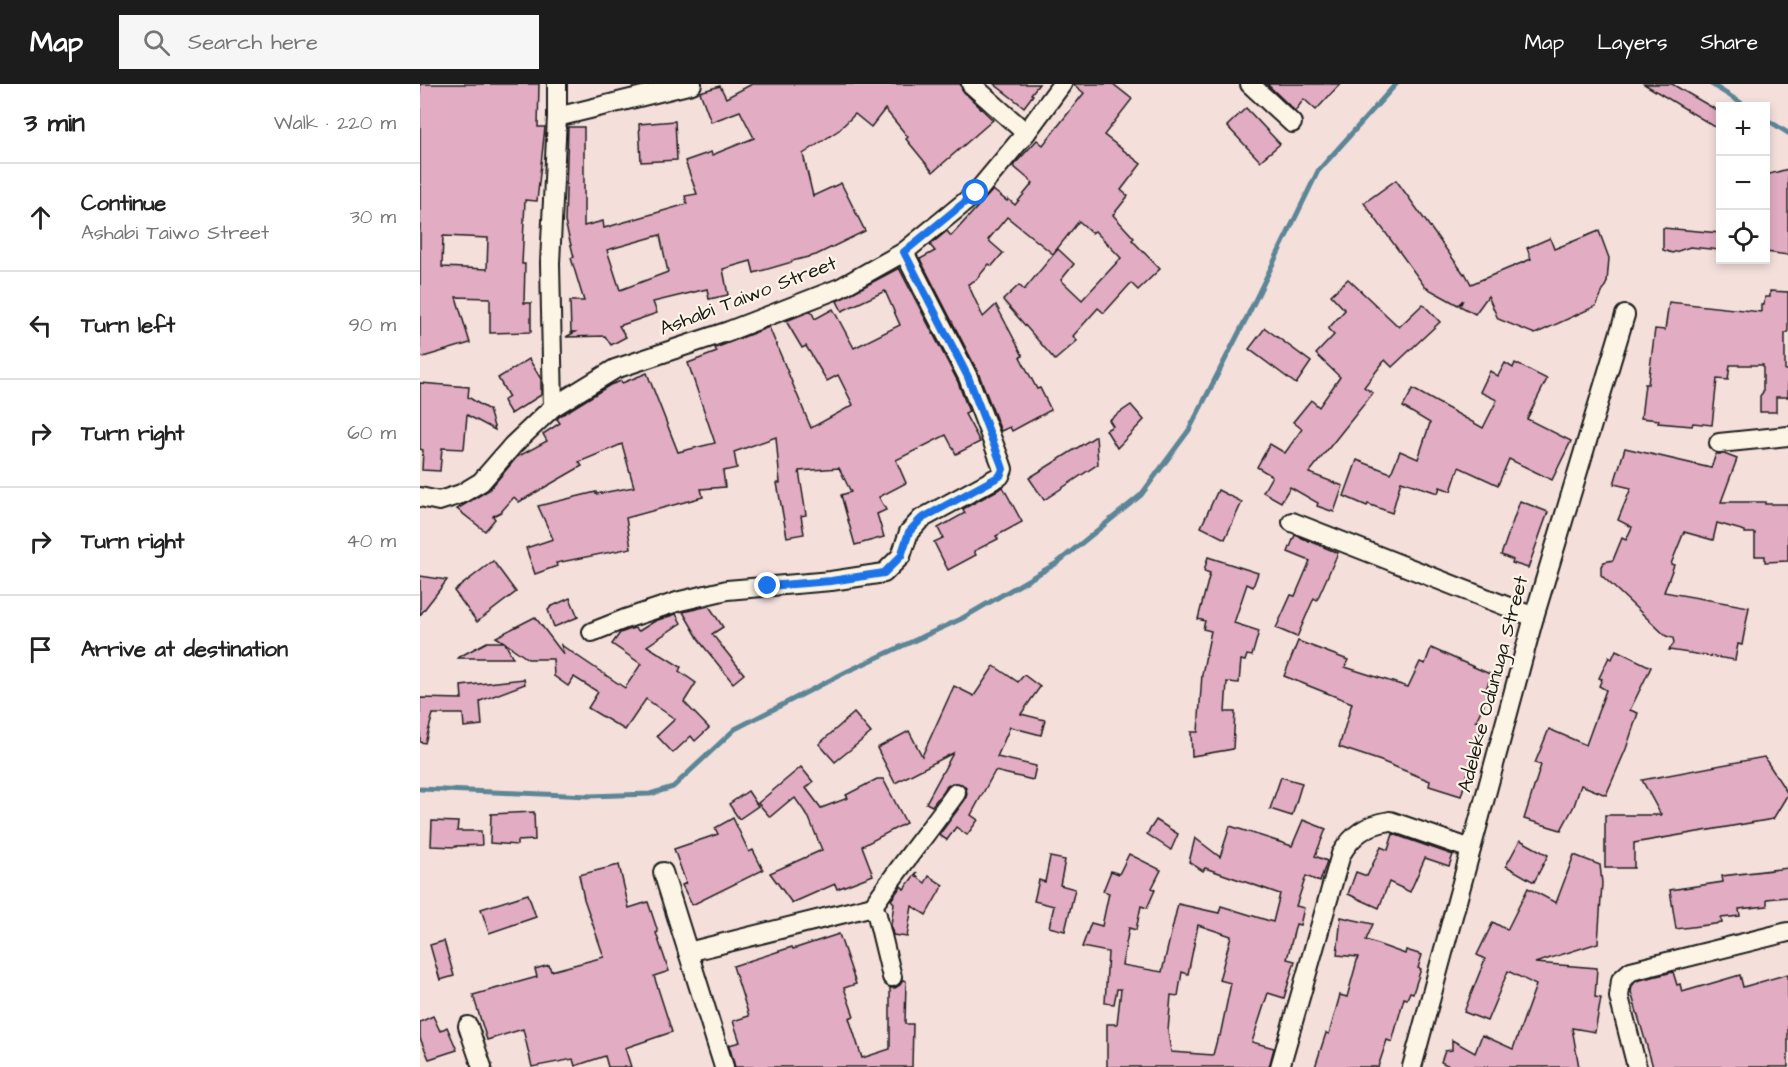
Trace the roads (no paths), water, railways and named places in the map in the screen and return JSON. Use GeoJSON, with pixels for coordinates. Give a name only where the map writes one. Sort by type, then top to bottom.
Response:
{"type":"FeatureCollection","features":[{"type":"Feature","properties":{"kind":"street"},"geometry":{"type":"LineString","coordinates":[[554,406],[550,263],[557,84]]}},
{"type":"Feature","properties":{"kind":"street"},"geometry":{"type":"LineString","coordinates":[[557,117],[692,84]]}},
{"type":"Feature","properties":{"kind":"street"},"geometry":{"type":"LineString","coordinates":[[971,84],[1026,133]]}},
{"type":"Feature","properties":{"kind":"street","name":"Ashabi Taiwo Street"},"geometry":{"type":"LineString","coordinates":[[420,497],[440,501],[460,494],[481,482],[513,445],[554,406],[615,369],[729,331],[840,288],[904,252],[976,193],[1026,133],[1062,84]]}},
{"type":"Feature","properties":{"kind":"street"},"geometry":{"type":"LineString","coordinates":[[1251,84],[1292,123]]}},
{"type":"Feature","properties":{"kind":"street"},"geometry":{"type":"LineString","coordinates":[[592,632],[670,604],[727,590],[831,581],[884,573],[901,556],[909,532],[921,519],[1000,476],[1003,469],[968,377],[904,252]]}},
{"type":"Feature","properties":{"kind":"street","name":"Adeleke Odunuga Street"},"geometry":{"type":"LineString","coordinates":[[1413,1067],[1534,617],[1625,315]]}},
{"type":"Feature","properties":{"kind":"street"},"geometry":{"type":"LineString","coordinates":[[1719,443],[1788,436]]}},
{"type":"Feature","properties":{"kind":"street"},"geometry":{"type":"LineString","coordinates":[[1292,522],[1534,617]]}},
{"type":"Feature","properties":{"kind":"street"},"geometry":{"type":"LineString","coordinates":[[688,952],[873,906],[901,864],[956,793]]}},
{"type":"Feature","properties":{"kind":"street"},"geometry":{"type":"LineString","coordinates":[[1280,1067],[1341,854],[1350,839],[1377,824],[1390,821],[1471,849]]}},
{"type":"Feature","properties":{"kind":"street"},"geometry":{"type":"LineString","coordinates":[[663,872],[724,1067]]}},
{"type":"Feature","properties":{"kind":"street"},"geometry":{"type":"LineString","coordinates":[[873,906],[892,977]]}},
{"type":"Feature","properties":{"kind":"street"},"geometry":{"type":"LineString","coordinates":[[1637,1067],[1619,997],[1620,980],[1631,971],[1788,932]]}},
{"type":"Feature","properties":{"kind":"street"},"geometry":{"type":"LineString","coordinates":[[468,1026],[482,1067]]}},
{"type":"Feature","properties":{"kind":"waterway"},"geometry":{"type":"LineString","coordinates":[[420,789],[589,796],[650,794],[673,787],[735,729],[848,671],[961,619],[1057,563],[1141,495],[1189,430],[1318,171],[1396,84]]}},
{"type":"Feature","properties":{"kind":"waterway"},"geometry":{"type":"LineString","coordinates":[[1711,84],[1740,102]]}},
{"type":"Feature","properties":{"kind":"waterway"},"geometry":{"type":"LineString","coordinates":[[1770,122],[1788,133]]}}]}
